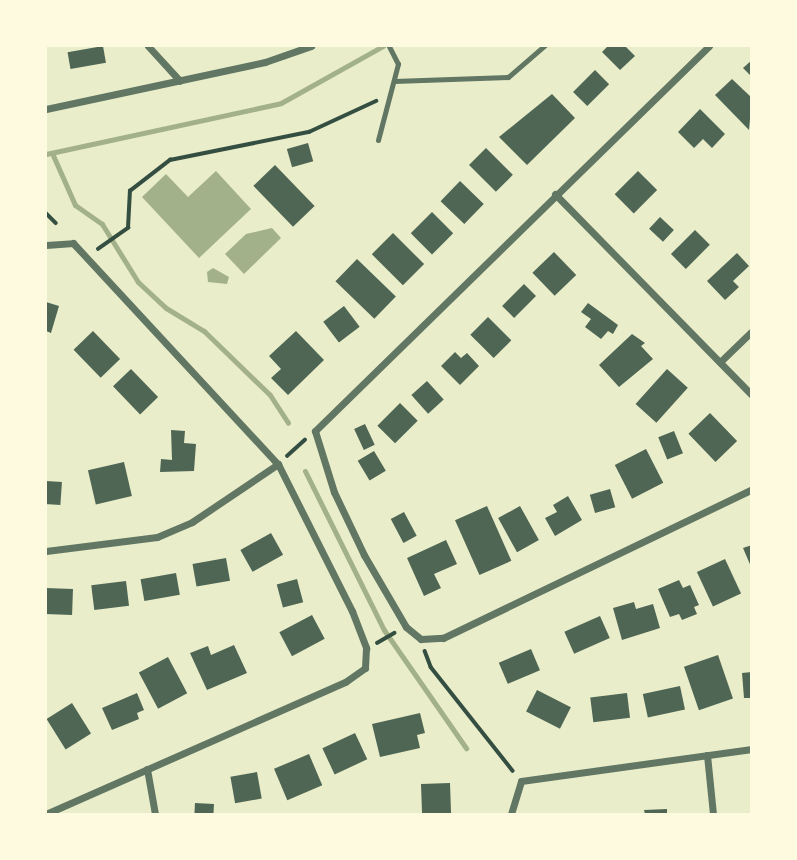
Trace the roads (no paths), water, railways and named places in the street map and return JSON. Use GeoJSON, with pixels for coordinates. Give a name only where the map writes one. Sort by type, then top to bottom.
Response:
{"type":"FeatureCollection","features":[{"type":"Feature","properties":{"kind":"street"},"geometry":{"type":"LineString","coordinates":[[148,46],[180,81]]}},
{"type":"Feature","properties":{"kind":"street"},"geometry":{"type":"LineString","coordinates":[[46,109],[265,62],[311,46]]}},
{"type":"Feature","properties":{"kind":"street"},"geometry":{"type":"LineString","coordinates":[[709,46],[315,431],[334,492],[364,555],[406,627],[421,639],[443,638],[751,489]]}},
{"type":"Feature","properties":{"kind":"street"},"geometry":{"type":"LineString","coordinates":[[555,194],[751,395]]}},
{"type":"Feature","properties":{"kind":"street"},"geometry":{"type":"LineString","coordinates":[[46,245],[73,243],[278,464],[352,611],[366,648],[365,668],[345,682],[46,814]]}},
{"type":"Feature","properties":{"kind":"street"},"geometry":{"type":"LineString","coordinates":[[720,362],[751,331]]}},
{"type":"Feature","properties":{"kind":"street"},"geometry":{"type":"LineString","coordinates":[[46,551],[156,537],[192,522],[278,464]]}},
{"type":"Feature","properties":{"kind":"street"},"geometry":{"type":"LineString","coordinates":[[511,814],[521,781],[751,749]]}},
{"type":"Feature","properties":{"kind":"street"},"geometry":{"type":"LineString","coordinates":[[706,755],[713,814]]}},
{"type":"Feature","properties":{"kind":"street"},"geometry":{"type":"LineString","coordinates":[[147,769],[155,814]]}},
{"type":"Feature","properties":{"kind":"lane"},"geometry":{"type":"LineString","coordinates":[[394,81],[508,78],[544,46]]}},
{"type":"Feature","properties":{"kind":"lane"},"geometry":{"type":"LineString","coordinates":[[379,141],[398,64],[391,48]]}},
{"type":"Feature","properties":{"kind":"waterway"},"geometry":{"type":"LineString","coordinates":[[46,154],[281,103],[383,46]]}},
{"type":"Feature","properties":{"kind":"waterway"},"geometry":{"type":"LineString","coordinates":[[52,153],[75,205],[102,224],[138,282],[166,308],[204,331],[270,395],[288,423]]}},
{"type":"Feature","properties":{"kind":"waterway"},"geometry":{"type":"LineString","coordinates":[[305,471],[384,630],[466,748]]}}]}
